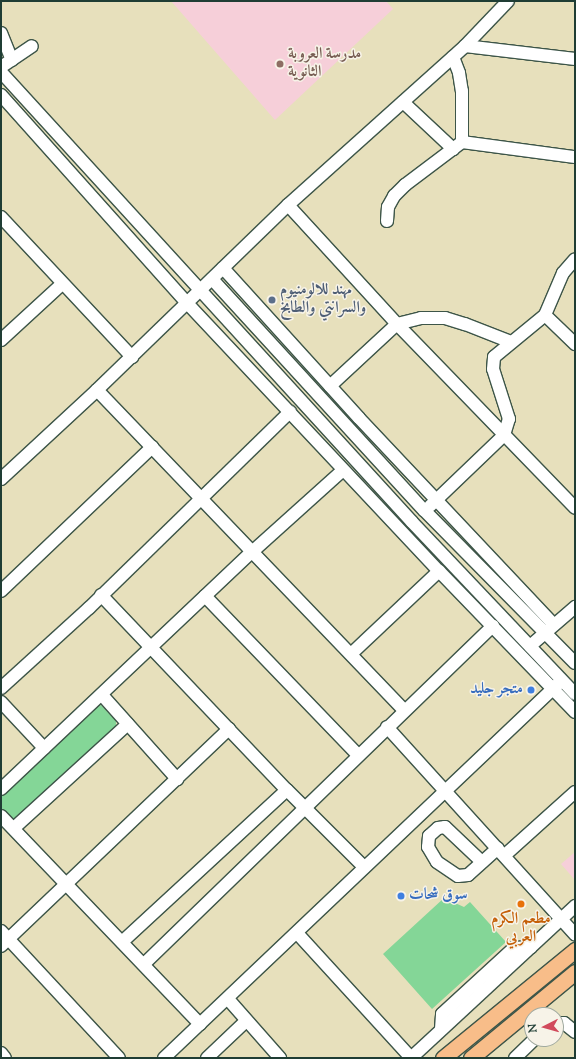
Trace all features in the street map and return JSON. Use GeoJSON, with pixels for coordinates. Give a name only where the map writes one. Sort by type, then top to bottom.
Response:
{"type":"FeatureCollection","features":[{"type":"Feature","properties":{"kind":"main road"},"geometry":{"type":"LineString","coordinates":[[443,1058],[575,950]]}},
{"type":"Feature","properties":{"kind":"main road"},"geometry":{"type":"LineString","coordinates":[[471,1058],[575,972]]}},
{"type":"Feature","properties":{"kind":"street"},"geometry":{"type":"LineString","coordinates":[[1,479],[132,357],[288,204],[453,58],[508,1]]}},
{"type":"Feature","properties":{"kind":"street"},"geometry":{"type":"LineString","coordinates":[[1,33],[12,60]]}},
{"type":"Feature","properties":{"kind":"street"},"geometry":{"type":"LineString","coordinates":[[1,67],[32,46]]}},
{"type":"Feature","properties":{"kind":"street"},"geometry":{"type":"LineString","coordinates":[[465,46],[575,58]]}},
{"type":"Feature","properties":{"kind":"street"},"geometry":{"type":"LineString","coordinates":[[387,221],[388,207],[394,196],[405,185],[462,142],[462,91],[459,73],[453,58]]}},
{"type":"Feature","properties":{"kind":"street"},"geometry":{"type":"LineString","coordinates":[[1,72],[412,522],[575,694]]}},
{"type":"Feature","properties":{"kind":"street"},"geometry":{"type":"LineString","coordinates":[[1,95],[187,303],[343,470],[575,712]]}},
{"type":"Feature","properties":{"kind":"street"},"geometry":{"type":"LineString","coordinates":[[403,102],[453,150]]}},
{"type":"Feature","properties":{"kind":"street"},"geometry":{"type":"LineString","coordinates":[[462,142],[575,157]]}},
{"type":"Feature","properties":{"kind":"street"},"geometry":{"type":"LineString","coordinates":[[288,204],[397,324],[504,435],[571,495],[575,508]]}},
{"type":"Feature","properties":{"kind":"street"},"geometry":{"type":"LineString","coordinates":[[1,217],[62,284],[132,357]]}},
{"type":"Feature","properties":{"kind":"street"},"geometry":{"type":"LineString","coordinates":[[402,531],[504,435],[509,419],[495,380],[492,362],[498,352],[545,315],[563,273],[575,259]]}},
{"type":"Feature","properties":{"kind":"street"},"geometry":{"type":"LineString","coordinates":[[223,268],[550,629],[575,663]]}},
{"type":"Feature","properties":{"kind":"street"},"geometry":{"type":"LineString","coordinates":[[212,279],[424,510],[550,629]]}},
{"type":"Feature","properties":{"kind":"street"},"geometry":{"type":"LineString","coordinates":[[1,340],[62,284]]}},
{"type":"Feature","properties":{"kind":"street"},"geometry":{"type":"LineString","coordinates":[[545,315],[575,344]]}},
{"type":"Feature","properties":{"kind":"street"},"geometry":{"type":"LineString","coordinates":[[330,386],[397,324],[421,318],[445,318],[465,324],[510,342]]}},
{"type":"Feature","properties":{"kind":"street"},"geometry":{"type":"LineString","coordinates":[[97,390],[404,710]]}},
{"type":"Feature","properties":{"kind":"street"},"geometry":{"type":"LineString","coordinates":[[1,688],[101,596],[290,412]]}},
{"type":"Feature","properties":{"kind":"street"},"geometry":{"type":"LineString","coordinates":[[1,591],[152,447]]}},
{"type":"Feature","properties":{"kind":"street"},"geometry":{"type":"LineString","coordinates":[[1,790],[252,552],[343,470]]}},
{"type":"Feature","properties":{"kind":"street"},"geometry":{"type":"LineString","coordinates":[[351,654],[439,571]]}},
{"type":"Feature","properties":{"kind":"street"},"geometry":{"type":"LineString","coordinates":[[101,596],[287,790],[364,867]]}},
{"type":"Feature","properties":{"kind":"street"},"geometry":{"type":"LineString","coordinates":[[205,596],[358,755]]}},
{"type":"Feature","properties":{"kind":"street"},"geometry":{"type":"LineString","coordinates":[[530,646],[575,607]]}},
{"type":"Feature","properties":{"kind":"street"},"geometry":{"type":"LineString","coordinates":[[144,964],[306,808],[404,710],[493,626]]}},
{"type":"Feature","properties":{"kind":"street"},"geometry":{"type":"LineString","coordinates":[[164,1058],[298,933],[364,867],[562,680]]}},
{"type":"Feature","properties":{"kind":"street"},"geometry":{"type":"LineString","coordinates":[[102,695],[177,779]]}},
{"type":"Feature","properties":{"kind":"street"},"geometry":{"type":"LineString","coordinates":[[1,702],[44,748]]}},
{"type":"Feature","properties":{"kind":"street"},"geometry":{"type":"LineString","coordinates":[[14,828],[128,724]]}},
{"type":"Feature","properties":{"kind":"street"},"geometry":{"type":"LineString","coordinates":[[387,727],[444,792],[501,851],[575,934]]}},
{"type":"Feature","properties":{"kind":"street"},"geometry":{"type":"LineString","coordinates":[[119,1058],[4,939],[66,884],[228,729]]}},
{"type":"Feature","properties":{"kind":"street"},"geometry":{"type":"LineString","coordinates":[[122,942],[287,790]]}},
{"type":"Feature","properties":{"kind":"street"},"geometry":{"type":"LineString","coordinates":[[482,862],[445,828],[438,828],[429,836],[428,847],[437,862],[458,876],[468,875],[482,862],[501,851],[575,792]]}},
{"type":"Feature","properties":{"kind":"street"},"geometry":{"type":"LineString","coordinates":[[1,816],[200,1024]]}},
{"type":"Feature","properties":{"kind":"street"},"geometry":{"type":"LineString","coordinates":[[298,933],[411,1058],[575,906]]}},
{"type":"Feature","properties":{"kind":"street"},"geometry":{"type":"LineString","coordinates":[[228,999],[280,1058]]}},
{"type":"Feature","properties":{"kind":"street"},"geometry":{"type":"LineString","coordinates":[[207,1058],[246,1021]]}},
{"type":"Feature","properties":{"kind":"street"},"geometry":{"type":"LineString","coordinates":[[564,1023],[575,1032]]}},
{"type":"Feature","properties":{"kind":"street"},"geometry":{"type":"LineString","coordinates":[[515,1058],[527,1047]]}},
{"type":"Feature","properties":{"kind":"shaded area","name":"مدرسة العروبة الثانوية"},"geometry":{"type":"Polygon","coordinates":[[[171,1],[386,1],[393,9],[275,120],[171,1]]]}},
{"type":"Feature","properties":{"kind":"shaded area"},"geometry":{"type":"Polygon","coordinates":[[[575,852],[575,880],[561,864],[575,852]]]}},
{"type":"Feature","properties":{"kind":"green space"},"geometry":{"type":"Polygon","coordinates":[[[101,705],[116,721],[116,729],[16,823],[1,813],[1,795],[95,706],[101,705]]]}},
{"type":"Feature","properties":{"kind":"green space"},"geometry":{"type":"Polygon","coordinates":[[[444,898],[464,907],[470,902],[506,942],[432,1009],[383,954],[444,898]]]}},
{"type":"Feature","properties":{"kind":"place","name":"مدرسة العروبة الثانوية"},"geometry":{"type":"Point","coordinates":[280,64]}},
{"type":"Feature","properties":{"kind":"place","name":"مهند للالومنيوم والسرانتي والطابخ"},"geometry":{"type":"Point","coordinates":[272,300]}},
{"type":"Feature","properties":{"kind":"place","name":"متجر جليد"},"geometry":{"type":"Point","coordinates":[531,690]}},
{"type":"Feature","properties":{"kind":"place","name":"سوق شحات"},"geometry":{"type":"Point","coordinates":[401,896]}},
{"type":"Feature","properties":{"kind":"place","name":"مطعم الكرم العربي"},"geometry":{"type":"Point","coordinates":[521,904]}}]}
